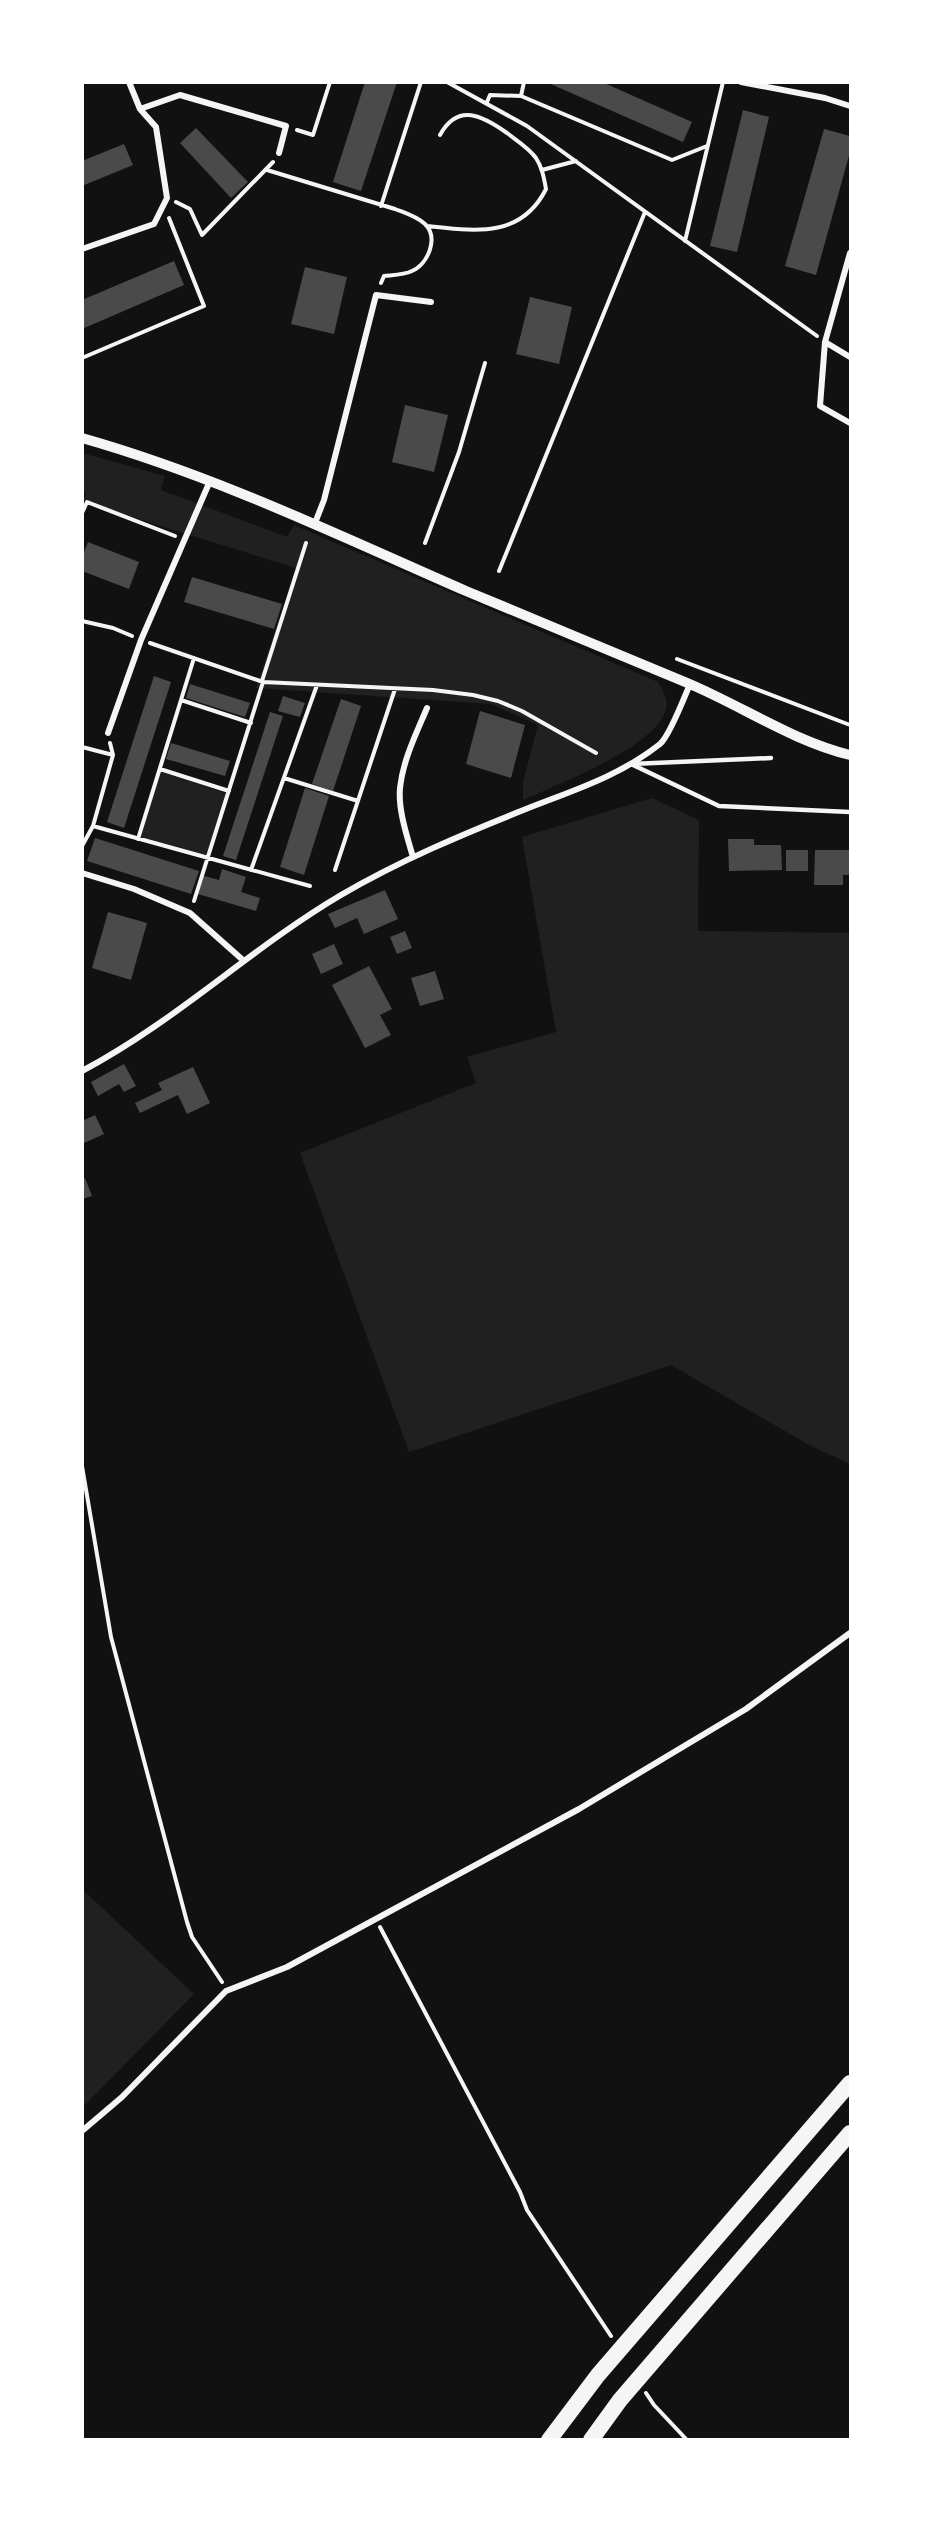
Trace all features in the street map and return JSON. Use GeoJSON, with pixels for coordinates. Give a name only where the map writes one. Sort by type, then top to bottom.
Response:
{"type":"FeatureCollection","features":[{"type":"Feature","properties":{"kind":"highway"},"geometry":{"type":"LineString","coordinates":[[549,2439],[620,2350],[850,2083]]}},
{"type":"Feature","properties":{"kind":"highway"},"geometry":{"type":"LineString","coordinates":[[591,2439],[638,2379],[850,2133]]}},
{"type":"Feature","properties":{"kind":"street"},"geometry":{"type":"LineString","coordinates":[[82,249],[154,224],[167,198],[156,127],[140,109],[129,82]]}},
{"type":"Feature","properties":{"kind":"street"},"geometry":{"type":"LineString","coordinates":[[741,82],[825,98],[850,106]]}},
{"type":"Feature","properties":{"kind":"street"},"geometry":{"type":"LineString","coordinates":[[140,109],[180,95],[286,126],[279,153]]}},
{"type":"Feature","properties":{"kind":"street"},"geometry":{"type":"LineString","coordinates":[[850,253],[825,342],[820,406],[850,423]]}},
{"type":"Feature","properties":{"kind":"street"},"geometry":{"type":"LineString","coordinates":[[315,523],[324,500],[376,295],[431,302]]}},
{"type":"Feature","properties":{"kind":"street"},"geometry":{"type":"LineString","coordinates":[[825,342],[850,357]]}},
{"type":"Feature","properties":{"kind":"street"},"geometry":{"type":"LineString","coordinates":[[82,438],[210,480],[315,523],[466,591],[690,684],[823,748],[850,755]]}},
{"type":"Feature","properties":{"kind":"street"},"geometry":{"type":"LineString","coordinates":[[108,733],[141,640],[210,480]]}},
{"type":"Feature","properties":{"kind":"street"},"geometry":{"type":"LineString","coordinates":[[82,1071],[119,1052],[244,961],[342,895],[413,857],[526,809],[594,784],[631,764],[663,742],[690,684]]}},
{"type":"Feature","properties":{"kind":"street"},"geometry":{"type":"LineString","coordinates":[[413,857],[406,833],[400,790],[409,749],[427,708]]}},
{"type":"Feature","properties":{"kind":"street"},"geometry":{"type":"LineString","coordinates":[[82,873],[134,890],[189,913],[244,961]]}},
{"type":"Feature","properties":{"kind":"street"},"geometry":{"type":"LineString","coordinates":[[82,2131],[122,2097],[226,1991],[287,1967],[579,1809],[746,1709],[850,1633]]}},
{"type":"Feature","properties":{"kind":"lane"},"geometry":{"type":"LineString","coordinates":[[631,764],[771,758]]}},
{"type":"Feature","properties":{"kind":"lane"},"geometry":{"type":"LineString","coordinates":[[631,764],[719,806],[850,812]]}},
{"type":"Feature","properties":{"kind":"path"},"geometry":{"type":"LineString","coordinates":[[286,126],[313,135],[330,82]]}},
{"type":"Feature","properties":{"kind":"path"},"geometry":{"type":"LineString","coordinates":[[381,206],[421,82]]}},
{"type":"Feature","properties":{"kind":"path"},"geometry":{"type":"LineString","coordinates":[[447,82],[527,126],[825,342]]}},
{"type":"Feature","properties":{"kind":"path"},"geometry":{"type":"LineString","coordinates":[[521,96],[524,82]]}},
{"type":"Feature","properties":{"kind":"path"},"geometry":{"type":"LineString","coordinates":[[685,241],[723,82]]}},
{"type":"Feature","properties":{"kind":"path"},"geometry":{"type":"LineString","coordinates":[[487,102],[490,95],[521,96],[672,160],[707,146]]}},
{"type":"Feature","properties":{"kind":"path"},"geometry":{"type":"LineString","coordinates":[[267,171],[415,217],[427,226],[498,229],[520,219],[538,205],[546,189],[542,171],[535,156],[518,141],[494,124],[476,115],[460,115],[447,122],[440,135]]}},
{"type":"Feature","properties":{"kind":"path"},"geometry":{"type":"LineString","coordinates":[[167,198],[190,209],[202,235],[267,171],[279,153]]}},
{"type":"Feature","properties":{"kind":"path"},"geometry":{"type":"LineString","coordinates":[[542,171],[577,161]]}},
{"type":"Feature","properties":{"kind":"path"},"geometry":{"type":"LineString","coordinates":[[82,358],[204,306],[163,206]]}},
{"type":"Feature","properties":{"kind":"path"},"geometry":{"type":"LineString","coordinates":[[499,571],[645,212]]}},
{"type":"Feature","properties":{"kind":"path"},"geometry":{"type":"LineString","coordinates":[[376,295],[384,276],[410,273],[423,265],[430,252],[431,239],[427,226]]}},
{"type":"Feature","properties":{"kind":"path"},"geometry":{"type":"LineString","coordinates":[[425,543],[459,452],[485,363]]}},
{"type":"Feature","properties":{"kind":"path"},"geometry":{"type":"LineString","coordinates":[[82,513],[87,502],[184,539]]}},
{"type":"Feature","properties":{"kind":"path"},"geometry":{"type":"LineString","coordinates":[[189,913],[251,723],[306,543]]}},
{"type":"Feature","properties":{"kind":"path"},"geometry":{"type":"LineString","coordinates":[[82,621],[113,628],[262,682],[473,695],[498,701],[522,711],[596,753]]}},
{"type":"Feature","properties":{"kind":"path"},"geometry":{"type":"LineString","coordinates":[[138,838],[194,658]]}},
{"type":"Feature","properties":{"kind":"path"},"geometry":{"type":"LineString","coordinates":[[676,659],[850,725]]}},
{"type":"Feature","properties":{"kind":"path"},"geometry":{"type":"LineString","coordinates":[[251,870],[317,685]]}},
{"type":"Feature","properties":{"kind":"path"},"geometry":{"type":"LineString","coordinates":[[335,870],[394,689]]}},
{"type":"Feature","properties":{"kind":"path"},"geometry":{"type":"LineString","coordinates":[[182,700],[251,723]]}},
{"type":"Feature","properties":{"kind":"path"},"geometry":{"type":"LineString","coordinates":[[82,846],[93,826],[113,755],[108,733]]}},
{"type":"Feature","properties":{"kind":"path"},"geometry":{"type":"LineString","coordinates":[[82,747],[113,755]]}},
{"type":"Feature","properties":{"kind":"path"},"geometry":{"type":"LineString","coordinates":[[160,769],[229,791]]}},
{"type":"Feature","properties":{"kind":"path"},"geometry":{"type":"LineString","coordinates":[[284,778],[358,801]]}},
{"type":"Feature","properties":{"kind":"path"},"geometry":{"type":"LineString","coordinates":[[93,826],[310,886]]}},
{"type":"Feature","properties":{"kind":"path"},"geometry":{"type":"LineString","coordinates":[[82,1466],[111,1637],[187,1922],[192,1937],[226,1991]]}},
{"type":"Feature","properties":{"kind":"path"},"geometry":{"type":"LineString","coordinates":[[375,1919],[509,2171],[527,2210],[620,2350]]}},
{"type":"Feature","properties":{"kind":"path"},"geometry":{"type":"LineString","coordinates":[[638,2379],[654,2405],[687,2439]]}},
{"type":"Feature","properties":{"kind":"shaded area"},"geometry":{"type":"Polygon","coordinates":[[[82,453],[165,476],[161,490],[287,537],[294,525],[658,682],[666,700],[665,712],[657,726],[623,752],[523,800],[523,782],[538,725],[491,704],[256,688],[296,568],[83,502],[86,493],[83,492],[82,453]]]}},
{"type":"Feature","properties":{"kind":"shaded area"},"geometry":{"type":"Polygon","coordinates":[[[159,771],[228,794],[207,859],[138,839],[159,771]]]}},
{"type":"Feature","properties":{"kind":"shaded area"},"geometry":{"type":"Polygon","coordinates":[[[652,798],[699,820],[698,931],[850,933],[850,1464],[809,1445],[671,1365],[409,1452],[300,1153],[476,1083],[467,1057],[556,1032],[522,837],[652,798]]]}},
{"type":"Feature","properties":{"kind":"shaded area"},"geometry":{"type":"Polygon","coordinates":[[[82,1889],[194,1994],[83,2107],[82,2107],[82,1889]]]}},
{"type":"Feature","properties":{"kind":"building"},"geometry":{"type":"Polygon","coordinates":[[[365,82],[397,82],[361,191],[333,182],[365,82]]]}},
{"type":"Feature","properties":{"kind":"building"},"geometry":{"type":"Polygon","coordinates":[[[546,82],[602,82],[692,122],[683,142],[546,82]]]}},
{"type":"Feature","properties":{"kind":"building"},"geometry":{"type":"Polygon","coordinates":[[[743,110],[769,117],[737,252],[710,246],[743,110]]]}},
{"type":"Feature","properties":{"kind":"building"},"geometry":{"type":"Polygon","coordinates":[[[196,128],[248,182],[231,198],[180,143],[196,128]]]}},
{"type":"Feature","properties":{"kind":"building"},"geometry":{"type":"Polygon","coordinates":[[[824,129],[850,136],[850,152],[816,275],[785,266],[824,129]]]}},
{"type":"Feature","properties":{"kind":"building"},"geometry":{"type":"Polygon","coordinates":[[[124,144],[133,165],[82,186],[82,161],[124,144]]]}},
{"type":"Feature","properties":{"kind":"building"},"geometry":{"type":"Polygon","coordinates":[[[174,261],[184,285],[82,329],[82,300],[174,261]]]}},
{"type":"Feature","properties":{"kind":"building"},"geometry":{"type":"Polygon","coordinates":[[[305,267],[347,277],[334,334],[291,324],[305,267]]]}},
{"type":"Feature","properties":{"kind":"building"},"geometry":{"type":"Polygon","coordinates":[[[530,297],[572,307],[559,364],[516,354],[530,297]]]}},
{"type":"Feature","properties":{"kind":"building"},"geometry":{"type":"Polygon","coordinates":[[[405,405],[448,415],[434,472],[392,462],[405,405]]]}},
{"type":"Feature","properties":{"kind":"building"},"geometry":{"type":"Polygon","coordinates":[[[88,542],[139,562],[129,589],[82,571],[82,557],[88,542]]]}},
{"type":"Feature","properties":{"kind":"building"},"geometry":{"type":"Polygon","coordinates":[[[192,577],[282,604],[274,629],[184,602],[192,577]]]}},
{"type":"Feature","properties":{"kind":"building"},"geometry":{"type":"Polygon","coordinates":[[[154,676],[171,682],[124,828],[107,822],[154,676]]]}},
{"type":"Feature","properties":{"kind":"building"},"geometry":{"type":"Polygon","coordinates":[[[190,684],[250,703],[245,717],[186,698],[190,684]]]}},
{"type":"Feature","properties":{"kind":"building"},"geometry":{"type":"Polygon","coordinates":[[[283,696],[305,703],[300,717],[278,711],[283,696]]]}},
{"type":"Feature","properties":{"kind":"building"},"geometry":{"type":"Polygon","coordinates":[[[341,699],[361,706],[333,791],[312,784],[341,699]]]}},
{"type":"Feature","properties":{"kind":"building"},"geometry":{"type":"Polygon","coordinates":[[[480,711],[525,725],[511,778],[466,764],[480,711]]]}},
{"type":"Feature","properties":{"kind":"building"},"geometry":{"type":"Polygon","coordinates":[[[270,712],[283,716],[236,860],[223,856],[270,712]]]}},
{"type":"Feature","properties":{"kind":"building"},"geometry":{"type":"Polygon","coordinates":[[[171,743],[230,761],[225,776],[166,759],[171,743]]]}},
{"type":"Feature","properties":{"kind":"building"},"geometry":{"type":"Polygon","coordinates":[[[305,788],[329,796],[304,875],[280,867],[305,788]]]}},
{"type":"Feature","properties":{"kind":"building"},"geometry":{"type":"Polygon","coordinates":[[[95,838],[199,871],[191,894],[87,861],[95,838]]]}},
{"type":"Feature","properties":{"kind":"building"},"geometry":{"type":"Polygon","coordinates":[[[728,839],[754,839],[754,845],[781,845],[782,870],[729,871],[728,839]]]}},
{"type":"Feature","properties":{"kind":"building"},"geometry":{"type":"Polygon","coordinates":[[[786,850],[808,850],[808,871],[786,871],[786,850]]]}},
{"type":"Feature","properties":{"kind":"building"},"geometry":{"type":"Polygon","coordinates":[[[815,850],[850,850],[850,875],[843,875],[843,885],[814,885],[815,850]]]}},
{"type":"Feature","properties":{"kind":"building"},"geometry":{"type":"Polygon","coordinates":[[[222,869],[246,877],[241,892],[260,898],[256,911],[198,894],[204,876],[219,880],[222,869]]]}},
{"type":"Feature","properties":{"kind":"building"},"geometry":{"type":"Polygon","coordinates":[[[385,890],[398,919],[364,934],[357,918],[335,928],[328,914],[385,890]]]}},
{"type":"Feature","properties":{"kind":"building"},"geometry":{"type":"Polygon","coordinates":[[[108,912],[147,923],[131,980],[92,968],[108,912]]]}},
{"type":"Feature","properties":{"kind":"building"},"geometry":{"type":"Polygon","coordinates":[[[405,931],[412,948],[397,954],[390,937],[405,931]]]}},
{"type":"Feature","properties":{"kind":"building"},"geometry":{"type":"Polygon","coordinates":[[[334,944],[343,964],[321,974],[312,954],[334,944]]]}},
{"type":"Feature","properties":{"kind":"building"},"geometry":{"type":"Polygon","coordinates":[[[369,966],[392,1009],[380,1015],[391,1035],[365,1048],[332,985],[369,966]]]}},
{"type":"Feature","properties":{"kind":"building"},"geometry":{"type":"Polygon","coordinates":[[[435,971],[444,999],[420,1006],[411,978],[435,971]]]}},
{"type":"Feature","properties":{"kind":"building"},"geometry":{"type":"Polygon","coordinates":[[[124,1064],[136,1086],[124,1092],[119,1084],[98,1096],[91,1082],[124,1064]]]}},
{"type":"Feature","properties":{"kind":"building"},"geometry":{"type":"Polygon","coordinates":[[[193,1067],[210,1103],[187,1114],[178,1095],[140,1113],[135,1103],[162,1090],[158,1083],[193,1067]]]}},
{"type":"Feature","properties":{"kind":"building"},"geometry":{"type":"Polygon","coordinates":[[[95,1115],[104,1134],[82,1144],[82,1121],[95,1115]]]}},
{"type":"Feature","properties":{"kind":"building"},"geometry":{"type":"Polygon","coordinates":[[[85,1178],[92,1196],[82,1199],[82,1179],[85,1178]]]}}]}
